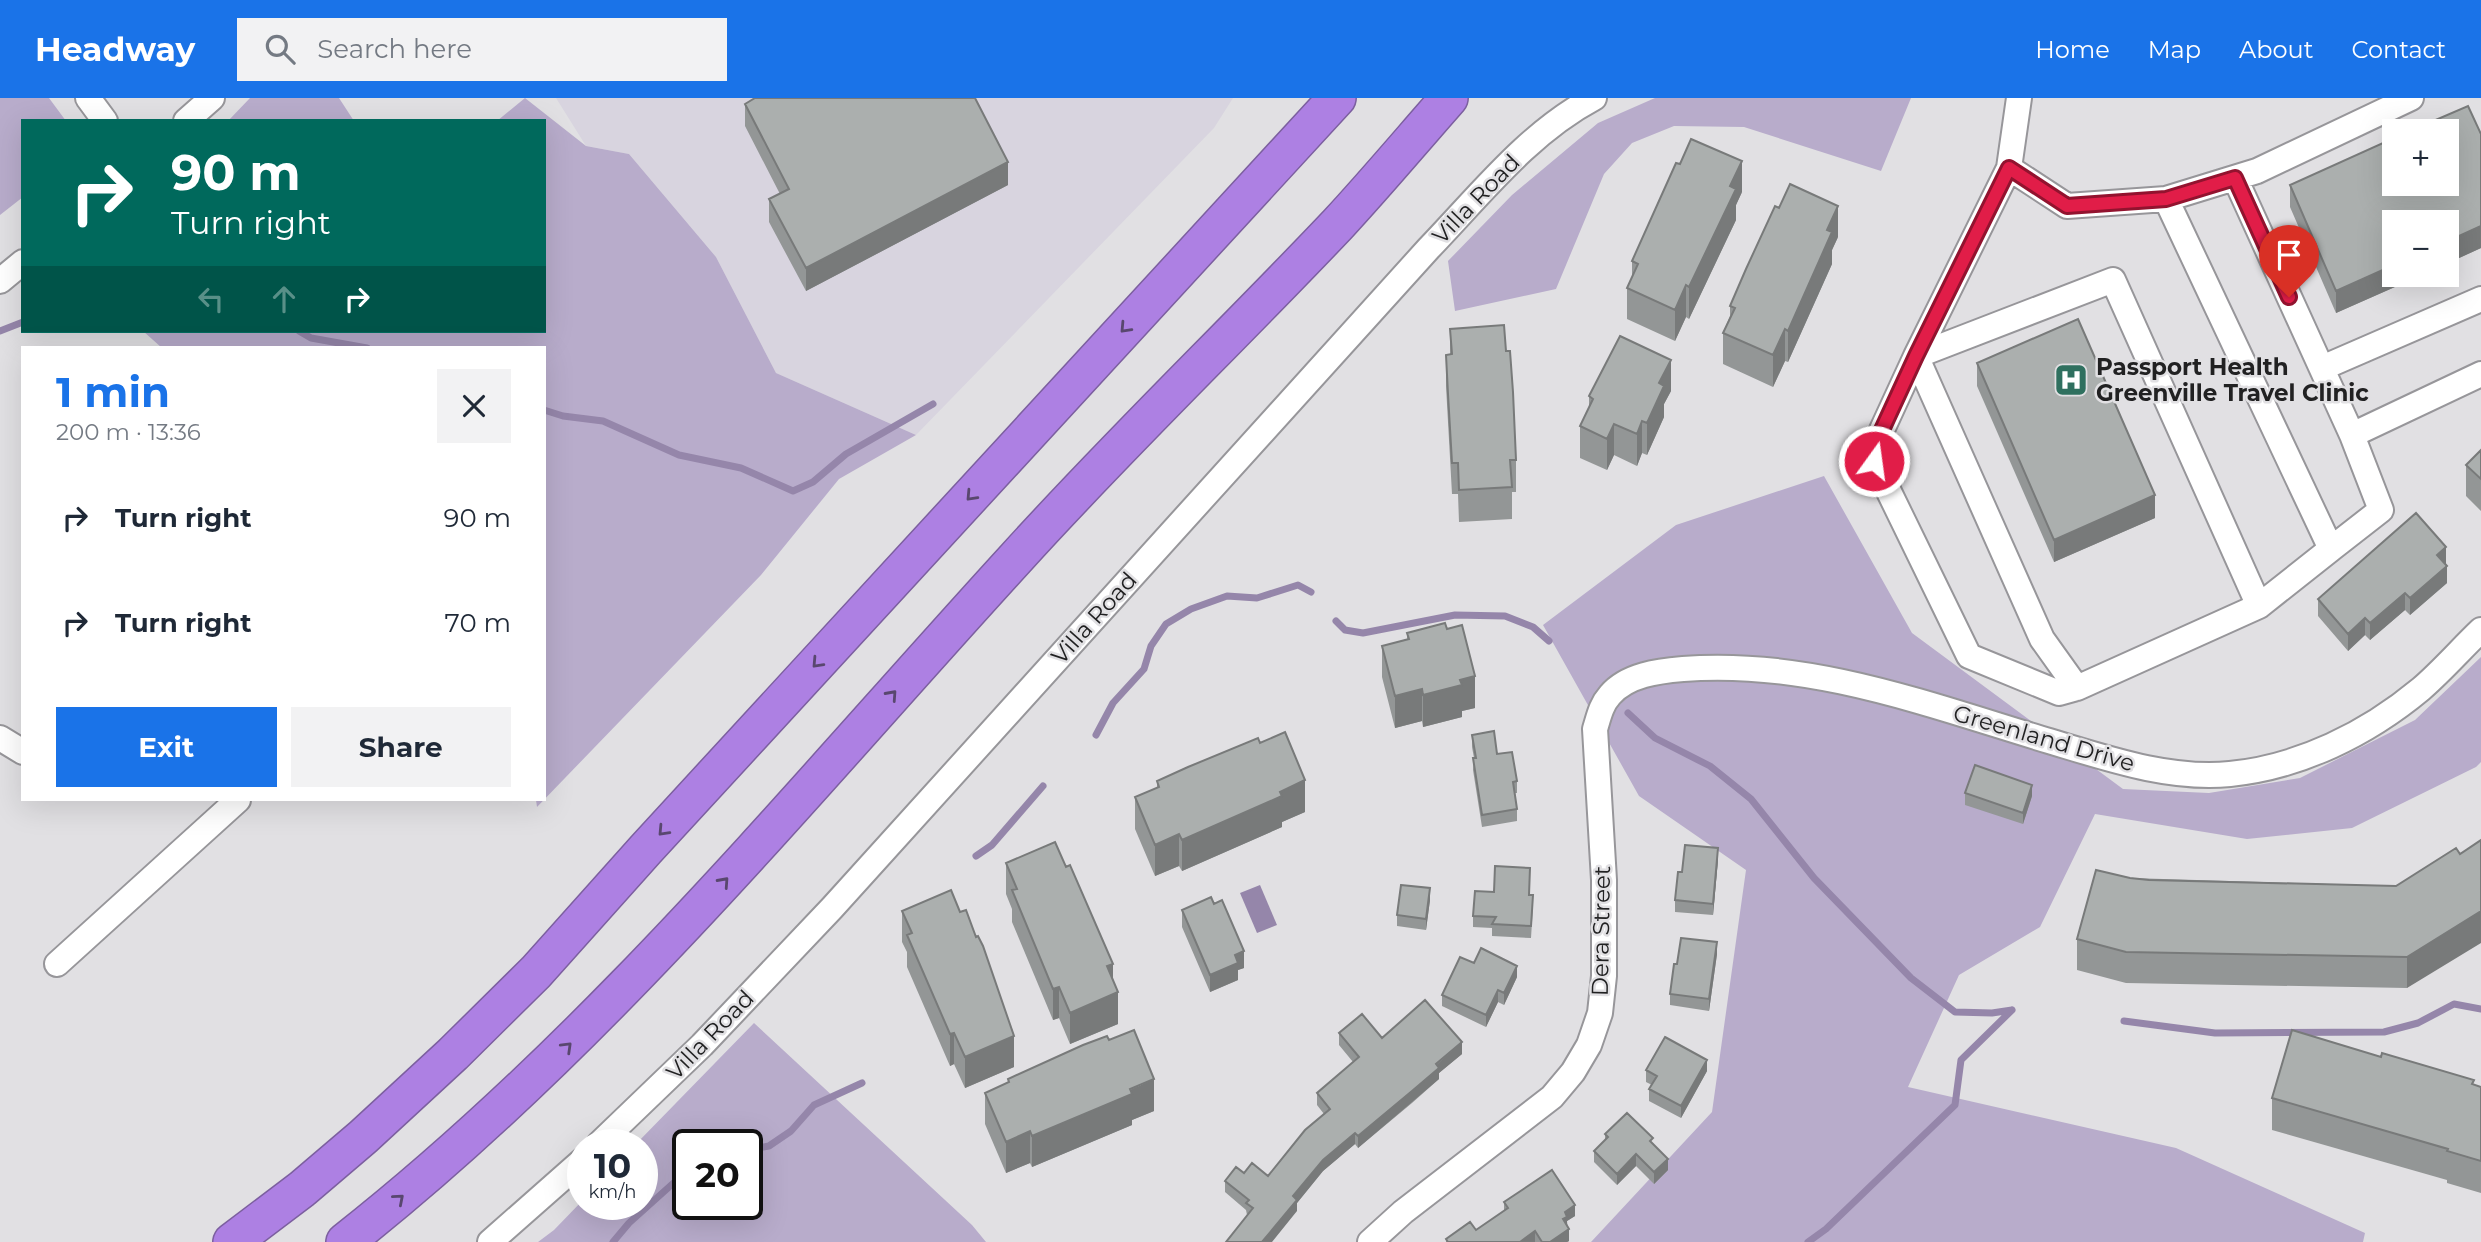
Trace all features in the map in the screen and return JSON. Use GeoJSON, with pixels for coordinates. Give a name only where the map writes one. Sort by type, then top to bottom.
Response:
{"type":"FeatureCollection","features":[{"type":"Feature","properties":{"kind":"highway"},"geometry":{"type":"LineString","coordinates":[[1154,296],[1303,98]]}},
{"type":"Feature","properties":{"kind":"highway"},"geometry":{"type":"LineString","coordinates":[[232,1242],[302,1189],[363,1137],[536,972],[655,838],[1337,98]]}},
{"type":"Feature","properties":{"kind":"highway"},"geometry":{"type":"LineString","coordinates":[[345,1242],[391,1206],[504,1107],[597,1017],[704,904],[1019,554],[1340,222],[1449,98]]}},
{"type":"Feature","properties":{"kind":"highway"},"geometry":{"type":"LineString","coordinates":[[1340,222],[1476,98]]}},
{"type":"Feature","properties":{"kind":"street"},"geometry":{"type":"LineString","coordinates":[[88,98],[104,119]]}},
{"type":"Feature","properties":{"kind":"street"},"geometry":{"type":"LineString","coordinates":[[188,119],[212,98]]}},
{"type":"Feature","properties":{"kind":"street","name":"Villa Road"},"geometry":{"type":"LineString","coordinates":[[615,1129],[702,1045],[832,908],[1446,230],[1517,156],[1552,125],[1594,98]]}},
{"type":"Feature","properties":{"kind":"street"},"geometry":{"type":"LineString","coordinates":[[2019,98],[2009,168],[1916,356],[1875,445],[1874,461],[1969,656],[2059,693],[2077,688],[2259,606],[2381,510],[2352,436],[2235,178]]}},
{"type":"Feature","properties":{"kind":"street"},"geometry":{"type":"LineString","coordinates":[[2009,168],[2067,206],[2166,199],[2257,171],[2411,98]]}},
{"type":"Feature","properties":{"kind":"street"},"geometry":{"type":"LineString","coordinates":[[2166,199],[2332,549]]}},
{"type":"Feature","properties":{"kind":"street"},"geometry":{"type":"LineString","coordinates":[[0,282],[21,264]]}},
{"type":"Feature","properties":{"kind":"street"},"geometry":{"type":"LineString","coordinates":[[1916,356],[2113,280],[2259,606]]}},
{"type":"Feature","properties":{"kind":"street"},"geometry":{"type":"LineString","coordinates":[[2322,368],[2481,299]]}},
{"type":"Feature","properties":{"kind":"street"},"geometry":{"type":"LineString","coordinates":[[1916,356],[2042,639],[2077,688]]}},
{"type":"Feature","properties":{"kind":"street"},"geometry":{"type":"LineString","coordinates":[[2352,436],[2481,374]]}},
{"type":"Feature","properties":{"kind":"street","name":"Greenland Drive"},"geometry":{"type":"LineString","coordinates":[[1595,729],[1601,707],[1610,694],[1628,680],[1662,671],[1707,667],[1752,668],[1800,673],[1863,685],[2149,768],[2189,774],[2230,774],[2282,763],[2330,747],[2375,723],[2422,689],[2481,630]]}},
{"type":"Feature","properties":{"kind":"street","name":"Dera Street"},"geometry":{"type":"LineString","coordinates":[[1370,1242],[1403,1212],[1552,1097],[1573,1072],[1589,1045],[1600,1013],[1604,976],[1604,880],[1595,729]]}},
{"type":"Feature","properties":{"kind":"street"},"geometry":{"type":"LineString","coordinates":[[0,738],[21,751]]}},
{"type":"Feature","properties":{"kind":"street"},"geometry":{"type":"LineString","coordinates":[[57,964],[237,801]]}},
{"type":"Feature","properties":{"kind":"street"},"geometry":{"type":"LineString","coordinates":[[490,1242],[567,1174]]}},
{"type":"Feature","properties":{"kind":"shaded area"},"geometry":{"type":"Polygon","coordinates":[[[0,98],[49,98],[65,119],[21,119],[21,199],[0,215],[0,98]]]}},
{"type":"Feature","properties":{"kind":"shaded area"},"geometry":{"type":"Polygon","coordinates":[[[250,98],[339,98],[353,119],[230,119],[250,98]]]}},
{"type":"Feature","properties":{"kind":"shaded area"},"geometry":{"type":"Polygon","coordinates":[[[525,98],[586,146],[629,154],[716,257],[776,373],[916,435],[839,479],[761,575],[546,798],[546,346],[160,346],[145,333],[546,333],[546,119],[499,119],[525,98]]]}},
{"type":"Feature","properties":{"kind":"shaded area"},"geometry":{"type":"Polygon","coordinates":[[[556,98],[1233,98],[1214,128],[916,435],[776,373],[716,257],[629,154],[586,146],[556,98]]]}},
{"type":"Feature","properties":{"kind":"shaded area"},"geometry":{"type":"Polygon","coordinates":[[[1655,98],[1911,98],[1881,171],[1744,127],[1674,126],[1632,143],[1604,174],[1556,289],[1455,311],[1448,261],[1512,195],[1598,123],[1655,98]]]}},
{"type":"Feature","properties":{"kind":"shaded area"},"geometry":{"type":"Polygon","coordinates":[[[1824,476],[1912,633],[2123,789],[2209,793],[2300,778],[2415,720],[2481,657],[2481,762],[2476,767],[2352,828],[2247,839],[2095,814],[2040,927],[1959,975],[1908,1087],[2176,1148],[2365,1233],[2363,1242],[1591,1242],[1712,1112],[1746,870],[1639,796],[1543,625],[1676,525],[1824,476]]]}},
{"type":"Feature","properties":{"kind":"shaded area"},"geometry":{"type":"Polygon","coordinates":[[[1260,885],[1277,925],[1257,933],[1240,893],[1260,885]]]}},
{"type":"Feature","properties":{"kind":"shaded area"},"geometry":{"type":"Polygon","coordinates":[[[754,1023],[972,1225],[986,1242],[538,1242],[567,1217],[567,1220],[658,1220],[658,1129],[651,1129],[754,1023]]]}},
{"type":"Feature","properties":{"kind":"building"},"geometry":{"type":"Polygon","coordinates":[[[755,98],[975,98],[1008,162],[806,268],[769,199],[789,189],[745,104],[755,98]]]}},
{"type":"Feature","properties":{"kind":"building"},"geometry":{"type":"Polygon","coordinates":[[[2468,106],[2481,134],[2481,226],[2459,236],[2459,210],[2382,210],[2382,270],[2336,291],[2290,185],[2382,143],[2382,196],[2459,196],[2459,119],[2438,119],[2468,106]]]}},
{"type":"Feature","properties":{"kind":"building"},"geometry":{"type":"Polygon","coordinates":[[[1691,139],[1742,161],[1730,186],[1736,189],[1689,287],[1686,285],[1675,310],[1627,288],[1638,264],[1632,261],[1676,163],[1680,164],[1691,139]]]}},
{"type":"Feature","properties":{"kind":"building"},"geometry":{"type":"Polygon","coordinates":[[[1790,184],[1838,206],[1827,230],[1832,232],[1788,331],[1785,329],[1773,355],[1723,333],[1735,308],[1730,306],[1746,269],[1775,206],[1779,208],[1790,184]]]}},
{"type":"Feature","properties":{"kind":"building"},"geometry":{"type":"Polygon","coordinates":[[[2078,319],[2155,495],[2054,540],[1977,363],[2078,319]]]}},
{"type":"Feature","properties":{"kind":"building"},"geometry":{"type":"Polygon","coordinates":[[[1504,325],[1506,351],[1510,351],[1513,392],[1516,460],[1510,460],[1512,487],[1459,490],[1458,463],[1452,463],[1448,394],[1446,355],[1452,354],[1450,329],[1504,325]]]}},
{"type":"Feature","properties":{"kind":"building"},"geometry":{"type":"Polygon","coordinates":[[[1620,336],[1671,360],[1659,383],[1664,386],[1647,423],[1642,421],[1637,434],[1614,424],[1607,439],[1580,426],[1593,399],[1589,396],[1620,336]]]}},
{"type":"Feature","properties":{"kind":"building"},"geometry":{"type":"Polygon","coordinates":[[[2481,450],[2481,479],[2466,465],[2481,450]]]}},
{"type":"Feature","properties":{"kind":"building"},"geometry":{"type":"Polygon","coordinates":[[[2416,513],[2446,547],[2437,555],[2447,566],[2410,598],[2405,593],[2370,623],[2365,618],[2348,634],[2318,599],[2416,513]]]}},
{"type":"Feature","properties":{"kind":"building"},"geometry":{"type":"Polygon","coordinates":[[[1445,623],[1447,629],[1462,625],[1475,676],[1460,680],[1462,685],[1423,695],[1422,689],[1395,696],[1382,646],[1409,639],[1407,633],[1445,623]]]}},
{"type":"Feature","properties":{"kind":"building"},"geometry":{"type":"Polygon","coordinates":[[[1494,731],[1497,754],[1512,752],[1517,781],[1513,782],[1517,809],[1482,815],[1472,735],[1494,731]]]}},
{"type":"Feature","properties":{"kind":"building"},"geometry":{"type":"Polygon","coordinates":[[[1285,732],[1305,780],[1280,792],[1282,796],[1182,840],[1179,834],[1155,845],[1135,797],[1159,787],[1157,781],[1188,767],[1258,738],[1260,743],[1285,732]]]}},
{"type":"Feature","properties":{"kind":"building"},"geometry":{"type":"Polygon","coordinates":[[[1975,765],[2032,785],[2023,813],[1965,793],[1975,765]]]}},
{"type":"Feature","properties":{"kind":"building"},"geometry":{"type":"Polygon","coordinates":[[[2481,840],[2481,911],[2407,957],[2126,952],[2077,939],[2096,870],[2149,880],[2396,886],[2456,848],[2460,854],[2481,840]]]}},
{"type":"Feature","properties":{"kind":"building"},"geometry":{"type":"Polygon","coordinates":[[[1055,842],[1066,867],[1070,865],[1113,964],[1107,966],[1118,992],[1070,1013],[1059,987],[1053,989],[1012,890],[1017,889],[1006,863],[1055,842]]]}},
{"type":"Feature","properties":{"kind":"building"},"geometry":{"type":"Polygon","coordinates":[[[1685,845],[1718,848],[1713,904],[1675,900],[1685,845]]]}},
{"type":"Feature","properties":{"kind":"building"},"geometry":{"type":"Polygon","coordinates":[[[1495,866],[1530,868],[1529,895],[1533,895],[1531,926],[1492,924],[1496,917],[1473,916],[1475,891],[1494,892],[1495,866]]]}},
{"type":"Feature","properties":{"kind":"building"},"geometry":{"type":"Polygon","coordinates":[[[1401,885],[1430,888],[1426,919],[1397,915],[1401,885]]]}},
{"type":"Feature","properties":{"kind":"building"},"geometry":{"type":"Polygon","coordinates":[[[951,890],[960,912],[966,910],[976,937],[978,936],[983,946],[1014,1036],[965,1057],[954,1033],[950,1034],[907,935],[912,933],[902,911],[951,890]]]}},
{"type":"Feature","properties":{"kind":"building"},"geometry":{"type":"Polygon","coordinates":[[[1211,897],[1214,904],[1222,900],[1244,951],[1235,955],[1238,963],[1210,975],[1182,910],[1211,897]]]}},
{"type":"Feature","properties":{"kind":"building"},"geometry":{"type":"Polygon","coordinates":[[[1681,938],[1717,942],[1709,999],[1670,994],[1681,938]]]}},
{"type":"Feature","properties":{"kind":"building"},"geometry":{"type":"Polygon","coordinates":[[[1481,948],[1517,966],[1504,993],[1498,990],[1486,1015],[1442,995],[1460,957],[1474,963],[1481,948]]]}},
{"type":"Feature","properties":{"kind":"building"},"geometry":{"type":"Polygon","coordinates":[[[1425,1000],[1462,1042],[1436,1064],[1439,1068],[1412,1091],[1358,1136],[1355,1133],[1323,1160],[1293,1196],[1297,1200],[1262,1242],[1226,1242],[1253,1208],[1246,1203],[1249,1200],[1225,1181],[1236,1167],[1244,1173],[1252,1163],[1268,1176],[1305,1130],[1330,1109],[1317,1093],[1359,1057],[1339,1033],[1362,1014],[1382,1038],[1425,1000]]]}},
{"type":"Feature","properties":{"kind":"building"},"geometry":{"type":"Polygon","coordinates":[[[1134,1030],[1154,1079],[1130,1089],[1132,1094],[1032,1136],[1030,1131],[1006,1142],[985,1093],[1009,1082],[1008,1079],[1083,1045],[1107,1036],[1109,1040],[1134,1030]]]}},
{"type":"Feature","properties":{"kind":"building"},"geometry":{"type":"Polygon","coordinates":[[[2292,1030],[2381,1057],[2382,1053],[2474,1080],[2472,1084],[2481,1087],[2481,1161],[2272,1098],[2292,1030]]]}},
{"type":"Feature","properties":{"kind":"building"},"geometry":{"type":"Polygon","coordinates":[[[1665,1037],[1707,1060],[1681,1106],[1649,1089],[1657,1076],[1646,1070],[1665,1037]]]}},
{"type":"Feature","properties":{"kind":"building"},"geometry":{"type":"Polygon","coordinates":[[[1627,1113],[1653,1138],[1650,1141],[1668,1159],[1654,1172],[1636,1154],[1617,1174],[1594,1151],[1608,1137],[1605,1134],[1627,1113]]]}},
{"type":"Feature","properties":{"kind":"building"},"geometry":{"type":"Polygon","coordinates":[[[1552,1170],[1575,1205],[1565,1212],[1567,1217],[1563,1219],[1569,1229],[1550,1242],[1542,1242],[1535,1231],[1520,1242],[1448,1242],[1446,1239],[1470,1222],[1476,1230],[1508,1208],[1504,1202],[1552,1170]]]}},
{"type":"Feature","properties":{"kind":"waterway"},"geometry":{"type":"LineString","coordinates":[[0,331],[21,323]]}},
{"type":"Feature","properties":{"kind":"waterway"},"geometry":{"type":"LineString","coordinates":[[302,333],[311,338],[356,346]]}},
{"type":"Feature","properties":{"kind":"waterway"},"geometry":{"type":"LineString","coordinates":[[546,411],[563,416],[603,421],[679,455],[741,468],[793,491],[813,482],[846,454],[933,404]]}},
{"type":"Feature","properties":{"kind":"waterway"},"geometry":{"type":"LineString","coordinates":[[1096,735],[1113,703],[1144,669],[1151,646],[1166,624],[1191,609],[1227,596],[1257,598],[1298,585],[1311,592]]}},
{"type":"Feature","properties":{"kind":"waterway"},"geometry":{"type":"LineString","coordinates":[[1336,621],[1345,630],[1363,633],[1455,615],[1505,616],[1533,627],[1549,641]]}},
{"type":"Feature","properties":{"kind":"waterway"},"geometry":{"type":"LineString","coordinates":[[1628,713],[1655,738],[1710,766],[1751,799],[1814,878],[1911,978],[1955,1012],[1992,1013],[2012,1010]]}},
{"type":"Feature","properties":{"kind":"waterway"},"geometry":{"type":"LineString","coordinates":[[976,856],[992,845],[1043,786]]}},
{"type":"Feature","properties":{"kind":"waterway"},"geometry":{"type":"LineString","coordinates":[[2124,1021],[2215,1033],[2384,1032],[2418,1023],[2454,1004],[2481,1009]]}},
{"type":"Feature","properties":{"kind":"waterway"},"geometry":{"type":"LineString","coordinates":[[1808,1242],[1826,1229],[1955,1105],[1961,1060],[2012,1010]]}},
{"type":"Feature","properties":{"kind":"waterway"},"geometry":{"type":"LineString","coordinates":[[763,1147],[791,1131],[814,1105],[862,1083]]}},
{"type":"Feature","properties":{"kind":"waterway"},"geometry":{"type":"LineString","coordinates":[[613,1242],[629,1223],[672,1184]]}},
{"type":"Feature","properties":{"kind":"place","name":"Passport Health Greenville Travel Clinic"},"geometry":{"type":"Point","coordinates":[2071,380]}},
{"type":"Feature","properties":{"kind":"route"},"geometry":{"type":"LineString","coordinates":[[1874,461],[1875,445],[1916,356],[2009,168],[2067,206],[2166,199],[2235,178],[2289,297]]}}]}
